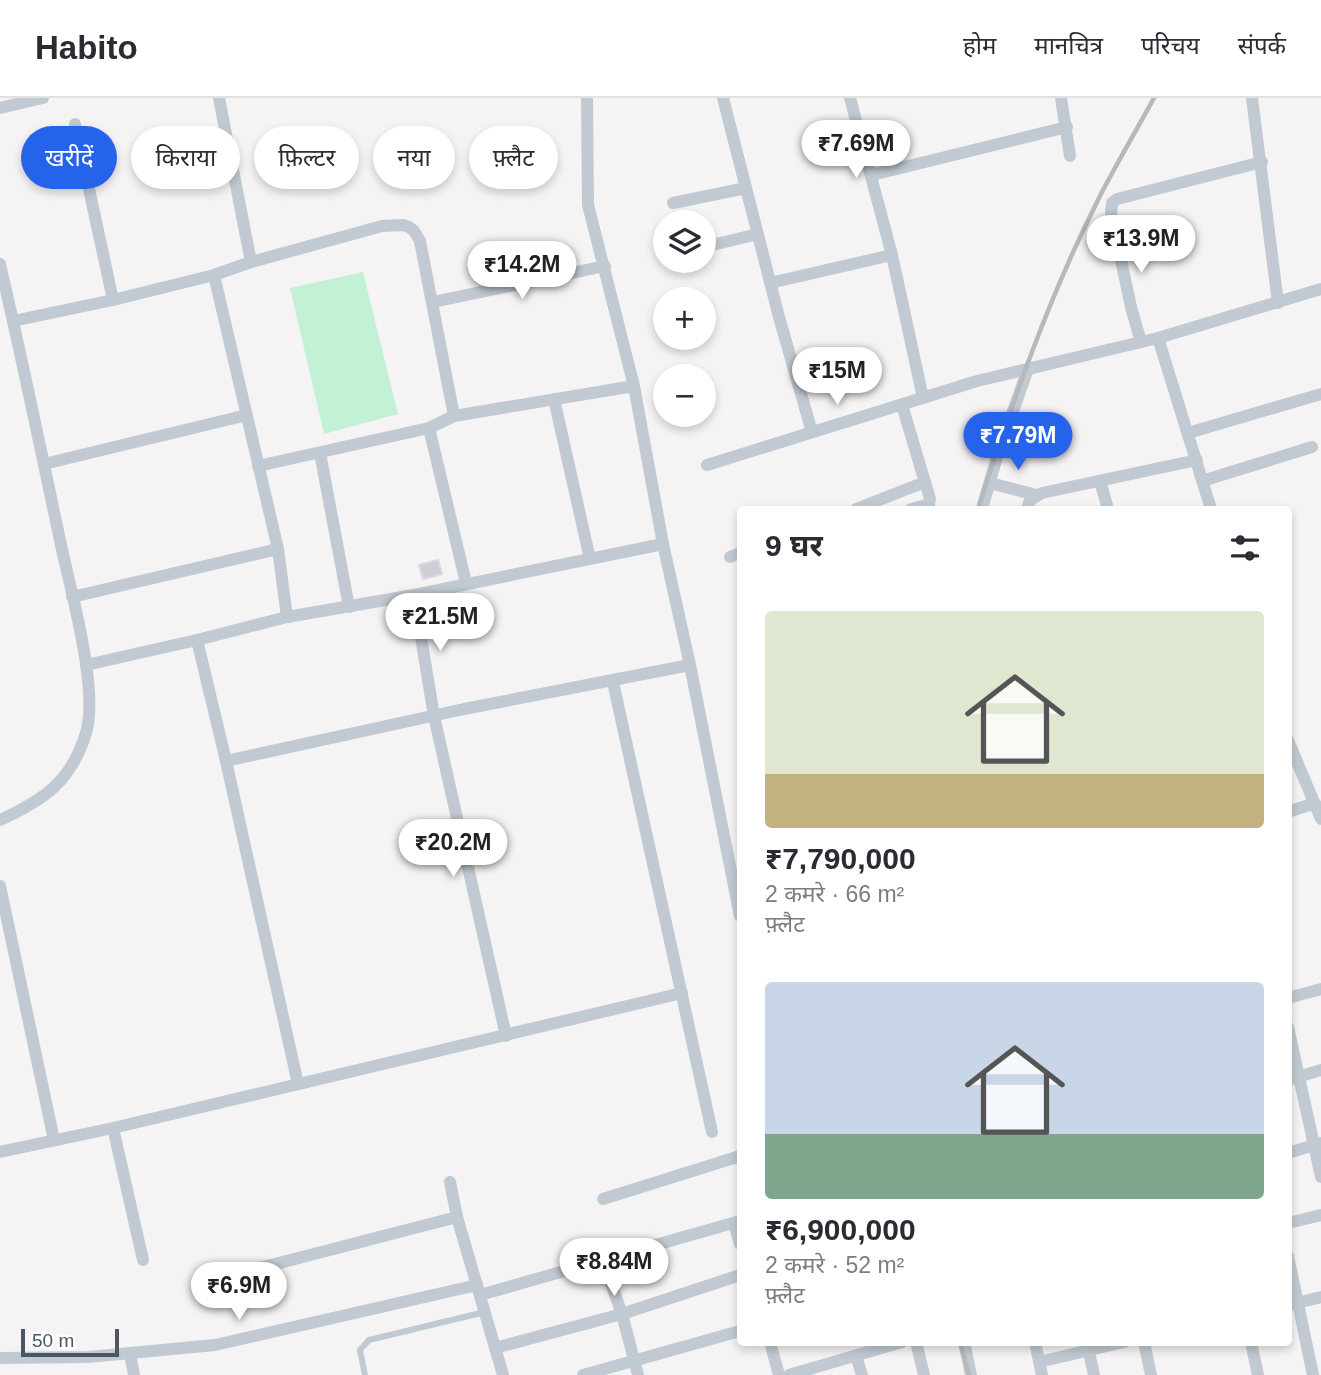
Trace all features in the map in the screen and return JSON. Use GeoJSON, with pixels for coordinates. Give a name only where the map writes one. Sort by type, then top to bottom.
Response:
{"type":"FeatureCollection","features":[{"type":"Feature","properties":{"kind":"street"},"geometry":{"type":"LineString","coordinates":[[0,108],[21,100],[43,98]]}},
{"type":"Feature","properties":{"kind":"street"},"geometry":{"type":"LineString","coordinates":[[219,98],[251,262]]}},
{"type":"Feature","properties":{"kind":"street"},"geometry":{"type":"LineString","coordinates":[[587,98],[588,205],[634,386],[663,544],[737,901]]}},
{"type":"Feature","properties":{"kind":"street"},"geometry":{"type":"LineString","coordinates":[[723,98],[812,432]]}},
{"type":"Feature","properties":{"kind":"street"},"geometry":{"type":"LineString","coordinates":[[850,98],[892,255],[923,398]]}},
{"type":"Feature","properties":{"kind":"street"},"geometry":{"type":"LineString","coordinates":[[1061,98],[1070,156]]}},
{"type":"Feature","properties":{"kind":"street"},"geometry":{"type":"LineString","coordinates":[[1252,98],[1278,303]]}},
{"type":"Feature","properties":{"kind":"street"},"geometry":{"type":"LineString","coordinates":[[75,124],[113,300]]}},
{"type":"Feature","properties":{"kind":"street"},"geometry":{"type":"LineString","coordinates":[[872,175],[1067,127]]}},
{"type":"Feature","properties":{"kind":"street"},"geometry":{"type":"LineString","coordinates":[[1141,342],[1126,287],[1111,213],[1112,204],[1117,199],[1262,162]]}},
{"type":"Feature","properties":{"kind":"street"},"geometry":{"type":"LineString","coordinates":[[673,203],[746,188]]}},
{"type":"Feature","properties":{"kind":"street"},"geometry":{"type":"LineString","coordinates":[[13,321],[113,300],[214,275],[251,262],[368,230],[403,225],[414,231],[420,241],[454,416]]}},
{"type":"Feature","properties":{"kind":"street"},"geometry":{"type":"LineString","coordinates":[[716,244],[758,234]]}},
{"type":"Feature","properties":{"kind":"street"},"geometry":{"type":"LineString","coordinates":[[771,283],[892,255]]}},
{"type":"Feature","properties":{"kind":"street"},"geometry":{"type":"LineString","coordinates":[[0,264],[86,665],[89,718],[86,734],[74,761],[58,787],[0,820]]}},
{"type":"Feature","properties":{"kind":"street"},"geometry":{"type":"LineString","coordinates":[[433,302],[605,266]]}},
{"type":"Feature","properties":{"kind":"street"},"geometry":{"type":"LineString","coordinates":[[214,275],[278,550],[287,617]]}},
{"type":"Feature","properties":{"kind":"street"},"geometry":{"type":"LineString","coordinates":[[707,465],[923,398],[1028,369],[1158,338],[1321,289]]}},
{"type":"Feature","properties":{"kind":"street"},"geometry":{"type":"LineString","coordinates":[[1158,338],[1210,506]]}},
{"type":"Feature","properties":{"kind":"street"},"geometry":{"type":"LineString","coordinates":[[983,506],[1028,369]]}},
{"type":"Feature","properties":{"kind":"street"},"geometry":{"type":"LineString","coordinates":[[258,466],[429,428],[454,416],[634,386]]}},
{"type":"Feature","properties":{"kind":"street"},"geometry":{"type":"LineString","coordinates":[[1188,433],[1321,394]]}},
{"type":"Feature","properties":{"kind":"street"},"geometry":{"type":"LineString","coordinates":[[554,399],[590,559]]}},
{"type":"Feature","properties":{"kind":"street"},"geometry":{"type":"LineString","coordinates":[[902,405],[930,499],[929,503],[920,506]]}},
{"type":"Feature","properties":{"kind":"street"},"geometry":{"type":"LineString","coordinates":[[44,464],[247,415]]}},
{"type":"Feature","properties":{"kind":"street"},"geometry":{"type":"LineString","coordinates":[[429,428],[466,583]]}},
{"type":"Feature","properties":{"kind":"street"},"geometry":{"type":"LineString","coordinates":[[1202,481],[1312,447]]}},
{"type":"Feature","properties":{"kind":"street"},"geometry":{"type":"LineString","coordinates":[[320,453],[349,607]]}},
{"type":"Feature","properties":{"kind":"street"},"geometry":{"type":"LineString","coordinates":[[1028,506],[1036,495],[1197,460]]}},
{"type":"Feature","properties":{"kind":"street"},"geometry":{"type":"LineString","coordinates":[[1100,481],[1107,506]]}},
{"type":"Feature","properties":{"kind":"street"},"geometry":{"type":"LineString","coordinates":[[864,506],[925,482]]}},
{"type":"Feature","properties":{"kind":"street"},"geometry":{"type":"LineString","coordinates":[[990,482],[1036,495]]}},
{"type":"Feature","properties":{"kind":"street"},"geometry":{"type":"LineString","coordinates":[[86,665],[287,617],[414,595],[663,544]]}},
{"type":"Feature","properties":{"kind":"street"},"geometry":{"type":"LineString","coordinates":[[72,597],[278,550]]}},
{"type":"Feature","properties":{"kind":"street"},"geometry":{"type":"LineString","coordinates":[[414,595],[434,716],[506,1036]]}},
{"type":"Feature","properties":{"kind":"street"},"geometry":{"type":"LineString","coordinates":[[197,640],[298,1084]]}},
{"type":"Feature","properties":{"kind":"street"},"geometry":{"type":"LineString","coordinates":[[226,761],[690,665]]}},
{"type":"Feature","properties":{"kind":"street"},"geometry":{"type":"LineString","coordinates":[[613,681],[712,1132]]}},
{"type":"Feature","properties":{"kind":"street"},"geometry":{"type":"LineString","coordinates":[[1292,748],[1316,795],[1321,819]]}},
{"type":"Feature","properties":{"kind":"street"},"geometry":{"type":"LineString","coordinates":[[1292,810],[1316,795]]}},
{"type":"Feature","properties":{"kind":"street"},"geometry":{"type":"LineString","coordinates":[[0,886],[54,1140]]}},
{"type":"Feature","properties":{"kind":"street"},"geometry":{"type":"LineString","coordinates":[[1292,997],[1321,989]]}},
{"type":"Feature","properties":{"kind":"street"},"geometry":{"type":"LineString","coordinates":[[0,1152],[113,1128],[682,993]]}},
{"type":"Feature","properties":{"kind":"street"},"geometry":{"type":"LineString","coordinates":[[1321,1070],[1293,1079],[1318,1144],[1321,1177]]}},
{"type":"Feature","properties":{"kind":"street"},"geometry":{"type":"LineString","coordinates":[[113,1128],[143,1260]]}},
{"type":"Feature","properties":{"kind":"street"},"geometry":{"type":"LineString","coordinates":[[1292,1152],[1318,1144]]}},
{"type":"Feature","properties":{"kind":"street"},"geometry":{"type":"LineString","coordinates":[[603,1199],[737,1157]]}},
{"type":"Feature","properties":{"kind":"street"},"geometry":{"type":"LineString","coordinates":[[450,1182],[457,1217],[503,1375]]}},
{"type":"Feature","properties":{"kind":"street"},"geometry":{"type":"LineString","coordinates":[[1292,1222],[1321,1215]]}},
{"type":"Feature","properties":{"kind":"street"},"geometry":{"type":"LineString","coordinates":[[206,1282],[457,1217]]}},
{"type":"Feature","properties":{"kind":"street"},"geometry":{"type":"LineString","coordinates":[[0,1357],[88,1357],[215,1345],[479,1290],[603,1261],[737,1222]]}},
{"type":"Feature","properties":{"kind":"street"},"geometry":{"type":"LineString","coordinates":[[603,1261],[622,1314],[638,1375]]}},
{"type":"Feature","properties":{"kind":"street"},"geometry":{"type":"LineString","coordinates":[[495,1348],[622,1314],[737,1276]]}},
{"type":"Feature","properties":{"kind":"street"},"geometry":{"type":"LineString","coordinates":[[1313,1375],[1293,1304],[1321,1297]]}},
{"type":"Feature","properties":{"kind":"street"},"geometry":{"type":"LineString","coordinates":[[583,1375],[737,1332]]}},
{"type":"Feature","properties":{"kind":"street"},"geometry":{"type":"LineString","coordinates":[[771,1346],[779,1375]]}},
{"type":"Feature","properties":{"kind":"street"},"geometry":{"type":"LineString","coordinates":[[789,1375],[889,1346]]}},
{"type":"Feature","properties":{"kind":"street"},"geometry":{"type":"LineString","coordinates":[[917,1346],[924,1375]]}},
{"type":"Feature","properties":{"kind":"street"},"geometry":{"type":"LineString","coordinates":[[965,1346],[971,1375]]}},
{"type":"Feature","properties":{"kind":"street"},"geometry":{"type":"LineString","coordinates":[[1036,1346],[1041,1368],[1088,1346],[1094,1375]]}},
{"type":"Feature","properties":{"kind":"street"},"geometry":{"type":"LineString","coordinates":[[1145,1346],[1151,1375]]}},
{"type":"Feature","properties":{"kind":"street"},"geometry":{"type":"LineString","coordinates":[[1252,1346],[1258,1375]]}},
{"type":"Feature","properties":{"kind":"street"},"geometry":{"type":"LineString","coordinates":[[130,1353],[134,1375]]}},
{"type":"Feature","properties":{"kind":"street"},"geometry":{"type":"LineString","coordinates":[[856,1356],[862,1375]]}},
{"type":"Feature","properties":{"kind":"lane"},"geometry":{"type":"LineString","coordinates":[[365,1375],[360,1350],[369,1340],[485,1312]]}},
{"type":"Feature","properties":{"kind":"green space"},"geometry":{"type":"Polygon","coordinates":[[[363,272],[398,414],[324,434],[290,288],[363,272]]]}},
{"type":"Feature","properties":{"kind":"building"},"geometry":{"type":"Polygon","coordinates":[[[438,560],[442,574],[423,579],[419,565],[438,560]]]}},
{"type":"Feature","properties":{"kind":"railway"},"geometry":{"type":"LineString","coordinates":[[979,506],[1018,390],[1064,272],[1100,196],[1154,98]]}},
{"type":"Feature","properties":{"kind":"railway"},"geometry":{"type":"LineString","coordinates":[[961,1346],[969,1375]]}}]}
